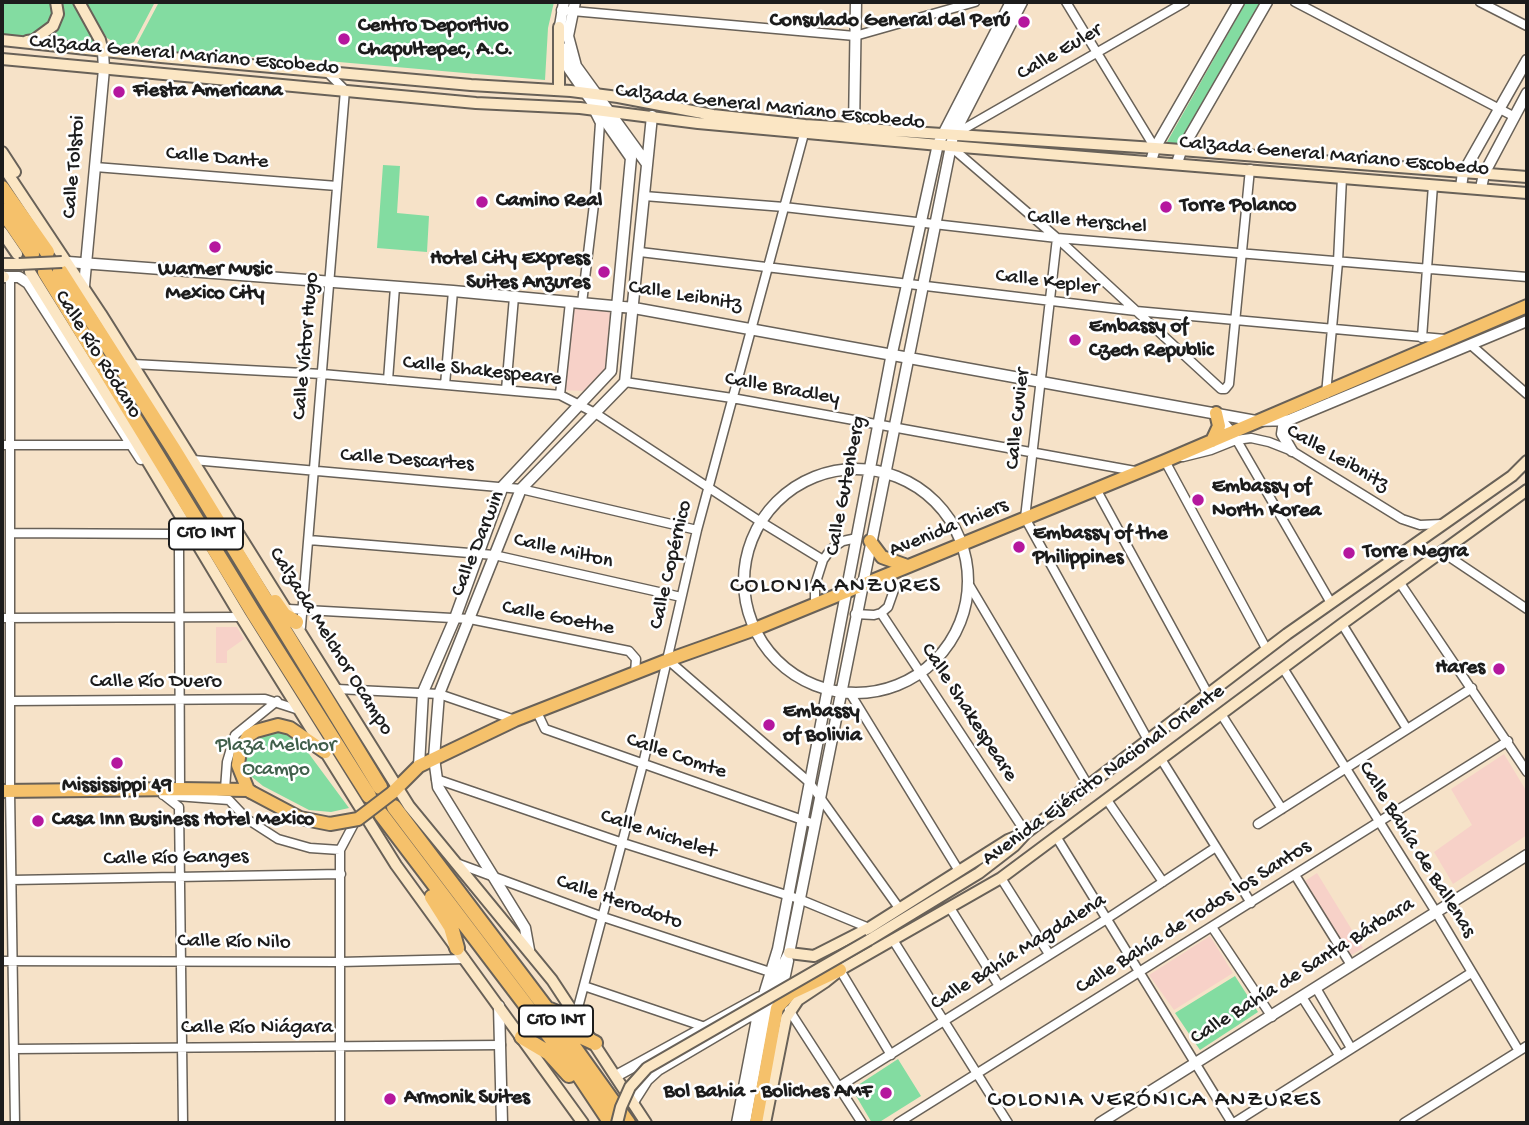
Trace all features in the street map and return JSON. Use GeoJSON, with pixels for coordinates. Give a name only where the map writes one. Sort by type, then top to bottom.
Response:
{"type":"FeatureCollection","features":[{"type":"Feature","properties":{"kind":"highway"},"geometry":{"type":"LineString","coordinates":[[2,188],[29,226],[29,254]]}},
{"type":"Feature","properties":{"kind":"highway"},"geometry":{"type":"LineString","coordinates":[[2,210],[29,254]]}},
{"type":"Feature","properties":{"kind":"highway","name":"CTO INT"},"geometry":{"type":"LineString","coordinates":[[53,268],[248,571],[379,801],[546,1008],[628,1123]]}},
{"type":"Feature","properties":{"kind":"highway","name":"CTO INT"},"geometry":{"type":"LineString","coordinates":[[53,268],[242,595],[420,867],[589,1089],[611,1123]]}},
{"type":"Feature","properties":{"kind":"highway"},"geometry":{"type":"LineString","coordinates":[[204,556],[219,564],[233,588],[242,595]]}},
{"type":"Feature","properties":{"kind":"highway"},"geometry":{"type":"LineString","coordinates":[[248,571],[260,580],[284,615],[300,621]]}},
{"type":"Feature","properties":{"kind":"highway"},"geometry":{"type":"LineString","coordinates":[[420,867],[426,887],[451,927],[461,953]]}},
{"type":"Feature","properties":{"kind":"highway"},"geometry":{"type":"LineString","coordinates":[[546,1008],[567,1017],[582,1037],[595,1043]]}},
{"type":"Feature","properties":{"kind":"highway"},"geometry":{"type":"LineString","coordinates":[[522,1037],[550,1054],[572,1079],[589,1089]]}},
{"type":"Feature","properties":{"kind":"main road"},"geometry":{"type":"LineString","coordinates":[[21,43],[34,40],[53,26],[58,14],[56,2]]}},
{"type":"Feature","properties":{"kind":"main road"},"geometry":{"type":"LineString","coordinates":[[79,2],[100,40],[103,52]]}},
{"type":"Feature","properties":{"kind":"main road"},"geometry":{"type":"LineString","coordinates":[[559,27],[559,90]]}},
{"type":"Feature","properties":{"kind":"main road","name":"Calzada General Mariano Escobedo"},"geometry":{"type":"LineString","coordinates":[[2,40],[103,52],[559,90],[805,129],[854,128],[946,140],[1155,148],[1527,177]]}},
{"type":"Feature","properties":{"kind":"main road"},"geometry":{"type":"LineString","coordinates":[[124,70],[130,63],[158,61],[161,57]]}},
{"type":"Feature","properties":{"kind":"main road","name":"Calzada General Mariano Escobedo"},"geometry":{"type":"LineString","coordinates":[[4,59],[476,103],[600,110],[698,123],[946,140],[1151,161],[1527,193]]}},
{"type":"Feature","properties":{"kind":"main road"},"geometry":{"type":"LineString","coordinates":[[2,152],[25,189],[33,209]]}},
{"type":"Feature","properties":{"kind":"main road","name":"Calzada Melchor Ocampo"},"geometry":{"type":"LineString","coordinates":[[2,165],[33,209],[53,268],[152,469],[325,752],[379,801],[409,806],[529,950],[595,1043],[646,1123]]}},
{"type":"Feature","properties":{"kind":"main road"},"geometry":{"type":"LineString","coordinates":[[2,232],[29,254]]}},
{"type":"Feature","properties":{"kind":"main road","name":"Calle Río Ródano"},"geometry":{"type":"LineString","coordinates":[[2,264],[29,254],[53,268]]}},
{"type":"Feature","properties":{"kind":"main road","name":"Calzada Melchor Ocampo"},"geometry":{"type":"LineString","coordinates":[[53,268],[84,286],[288,609],[300,621],[337,689],[379,801],[396,864],[583,1123]]}},
{"type":"Feature","properties":{"kind":"main road","name":"Avenida Thiers"},"geometry":{"type":"LineString","coordinates":[[379,801],[419,766],[515,720],[755,629],[1212,441],[1234,436],[1256,421],[1327,399],[1451,339],[1527,306]]}},
{"type":"Feature","properties":{"kind":"main road"},"geometry":{"type":"LineString","coordinates":[[1212,441],[1219,426],[1216,413]]}},
{"type":"Feature","properties":{"kind":"main road","name":"Avenida Ejército Nacional Oriente"},"geometry":{"type":"LineString","coordinates":[[1026,833],[1267,650],[1512,476],[1527,461]]}},
{"type":"Feature","properties":{"kind":"main road","name":"Avenida Ejército Nacional Oriente"},"geometry":{"type":"LineString","coordinates":[[840,970],[1002,878],[1342,624],[1527,490]]}},
{"type":"Feature","properties":{"kind":"main road"},"geometry":{"type":"LineString","coordinates":[[870,541],[882,557],[907,566]]}},
{"type":"Feature","properties":{"kind":"main road"},"geometry":{"type":"LineString","coordinates":[[250,791],[238,765],[240,750],[248,736],[256,730],[278,725],[290,728],[325,752]]}},
{"type":"Feature","properties":{"kind":"main road"},"geometry":{"type":"LineString","coordinates":[[6,791],[250,791],[286,812],[311,822],[339,824],[379,801]]}},
{"type":"Feature","properties":{"kind":"main road"},"geometry":{"type":"LineString","coordinates":[[789,953],[814,956],[869,928],[1008,840],[1026,833]]}},
{"type":"Feature","properties":{"kind":"main road"},"geometry":{"type":"LineString","coordinates":[[617,1123],[630,1087],[647,1068],[979,873],[1014,846],[1026,833]]}},
{"type":"Feature","properties":{"kind":"main road"},"geometry":{"type":"LineString","coordinates":[[756,1123],[783,1009],[791,993],[840,970]]}},
{"type":"Feature","properties":{"kind":"main road"},"geometry":{"type":"LineString","coordinates":[[765,1123],[783,1009]]}},
{"type":"Feature","properties":{"kind":"street"},"geometry":{"type":"LineString","coordinates":[[854,128],[856,2]]}},
{"type":"Feature","properties":{"kind":"street"},"geometry":{"type":"LineString","coordinates":[[568,6],[855,36],[975,2]]}},
{"type":"Feature","properties":{"kind":"street"},"geometry":{"type":"LineString","coordinates":[[946,140],[1011,2]]}},
{"type":"Feature","properties":{"kind":"street"},"geometry":{"type":"LineString","coordinates":[[946,140],[1022,2]]}},
{"type":"Feature","properties":{"kind":"street"},"geometry":{"type":"LineString","coordinates":[[1066,2],[1155,148]]}},
{"type":"Feature","properties":{"kind":"street","name":"Calle Euler"},"geometry":{"type":"LineString","coordinates":[[946,140],[1185,2]]}},
{"type":"Feature","properties":{"kind":"street"},"geometry":{"type":"LineString","coordinates":[[1151,161],[1155,148],[1239,2]]}},
{"type":"Feature","properties":{"kind":"street"},"geometry":{"type":"LineString","coordinates":[[1177,163],[1181,151],[1267,2]]}},
{"type":"Feature","properties":{"kind":"street"},"geometry":{"type":"LineString","coordinates":[[1295,2],[1514,117]]}},
{"type":"Feature","properties":{"kind":"street"},"geometry":{"type":"LineString","coordinates":[[1480,2],[1527,26]]}},
{"type":"Feature","properties":{"kind":"street"},"geometry":{"type":"LineString","coordinates":[[568,6],[559,27],[563,55],[591,94]]}},
{"type":"Feature","properties":{"kind":"street"},"geometry":{"type":"LineString","coordinates":[[568,6],[569,46],[576,66],[600,110],[647,164]]}},
{"type":"Feature","properties":{"kind":"street","name":"Calle Tolstoi"},"geometry":{"type":"LineString","coordinates":[[84,286],[104,69],[103,52]]}},
{"type":"Feature","properties":{"kind":"street"},"geometry":{"type":"LineString","coordinates":[[1461,187],[1464,173],[1527,60]]}},
{"type":"Feature","properties":{"kind":"street"},"geometry":{"type":"LineString","coordinates":[[327,72],[345,90]]}},
{"type":"Feature","properties":{"kind":"street","name":"Calle Víctor Hugo"},"geometry":{"type":"LineString","coordinates":[[300,621],[309,540],[345,90]]}},
{"type":"Feature","properties":{"kind":"street"},"geometry":{"type":"LineString","coordinates":[[1481,188],[1484,174],[1527,93]]}},
{"type":"Feature","properties":{"kind":"street"},"geometry":{"type":"LineString","coordinates":[[582,303],[595,196],[600,110]]}},
{"type":"Feature","properties":{"kind":"street","name":"Calle Darwin"},"geometry":{"type":"LineString","coordinates":[[419,766],[423,692],[455,618],[503,486],[611,371],[631,158],[600,110]]}},
{"type":"Feature","properties":{"kind":"street"},"geometry":{"type":"LineString","coordinates":[[625,382],[652,116]]}},
{"type":"Feature","properties":{"kind":"street","name":"Calle Copérnico"},"geometry":{"type":"LineString","coordinates":[[576,1015],[643,764],[708,487],[805,129]]}},
{"type":"Feature","properties":{"kind":"street"},"geometry":{"type":"LineString","coordinates":[[946,140],[1057,238],[1218,388],[1225,389],[1230,384],[1250,169]]}},
{"type":"Feature","properties":{"kind":"street","name":"Calle Gutenberg"},"geometry":{"type":"LineString","coordinates":[[737,1123],[758,1014],[778,949],[919,222],[946,140]]}},
{"type":"Feature","properties":{"kind":"street","name":"Calle Gutenberg"},"geometry":{"type":"LineString","coordinates":[[745,1123],[766,1011],[775,981],[789,953],[820,794],[845,692],[855,614],[933,224],[946,140]]}},
{"type":"Feature","properties":{"kind":"street","name":"Calle Dante"},"geometry":{"type":"LineString","coordinates":[[95,167],[337,186]]}},
{"type":"Feature","properties":{"kind":"street"},"geometry":{"type":"LineString","coordinates":[[1327,399],[1342,177]]}},
{"type":"Feature","properties":{"kind":"street"},"geometry":{"type":"LineString","coordinates":[[1422,338],[1433,185]]}},
{"type":"Feature","properties":{"kind":"street","name":"Calle Herschel"},"geometry":{"type":"LineString","coordinates":[[644,196],[784,207],[1057,238],[1527,277]]}},
{"type":"Feature","properties":{"kind":"street","name":"Calle Cuvier"},"geometry":{"type":"LineString","coordinates":[[1026,518],[1057,238]]}},
{"type":"Feature","properties":{"kind":"street","name":"Calle Kepler"},"geometry":{"type":"LineString","coordinates":[[640,252],[1136,311],[1451,339]]}},
{"type":"Feature","properties":{"kind":"street","name":"Calle Leibnitz"},"geometry":{"type":"LineString","coordinates":[[53,268],[86,262],[634,308],[751,327],[1256,421],[1289,420]]}},
{"type":"Feature","properties":{"kind":"street"},"geometry":{"type":"LineString","coordinates":[[4,277],[10,533],[7,618],[11,701],[6,791],[12,880],[15,1123]]}},
{"type":"Feature","properties":{"kind":"street","name":"Calle Río Ródano"},"geometry":{"type":"LineString","coordinates":[[4,277],[19,277],[28,283],[131,445],[152,469]]}},
{"type":"Feature","properties":{"kind":"street"},"geometry":{"type":"LineString","coordinates":[[388,380],[395,287]]}},
{"type":"Feature","properties":{"kind":"street"},"geometry":{"type":"LineString","coordinates":[[445,385],[453,291]]}},
{"type":"Feature","properties":{"kind":"street"},"geometry":{"type":"LineString","coordinates":[[506,390],[514,297]]}},
{"type":"Feature","properties":{"kind":"street"},"geometry":{"type":"LineString","coordinates":[[561,394],[570,302]]}},
{"type":"Feature","properties":{"kind":"street","name":"Avenida Thiers"},"geometry":{"type":"LineString","coordinates":[[1289,420],[1327,399],[1527,321]]}},
{"type":"Feature","properties":{"kind":"street"},"geometry":{"type":"LineString","coordinates":[[1471,345],[1527,394]]}},
{"type":"Feature","properties":{"kind":"street","name":"Calle Shakespeare"},"geometry":{"type":"LineString","coordinates":[[133,364],[322,374],[561,394],[823,559]]}},
{"type":"Feature","properties":{"kind":"street","name":"Calle Darwin"},"geometry":{"type":"LineString","coordinates":[[529,950],[525,928],[438,787],[434,758],[439,694],[522,489],[625,382]]}},
{"type":"Feature","properties":{"kind":"street","name":"Calle Bradley"},"geometry":{"type":"LineString","coordinates":[[625,382],[732,398],[1138,472]]}},
{"type":"Feature","properties":{"kind":"street"},"geometry":{"type":"LineString","coordinates":[[1216,413],[1234,436],[1331,603]]}},
{"type":"Feature","properties":{"kind":"street"},"geometry":{"type":"LineString","coordinates":[[1289,420],[1283,427],[1282,434],[1292,451]]}},
{"type":"Feature","properties":{"kind":"street","name":"Calle Leibnitz"},"geometry":{"type":"LineString","coordinates":[[1167,460],[1190,457],[1234,436],[1251,438],[1292,451],[1402,519],[1420,525],[1444,524]]}},
{"type":"Feature","properties":{"kind":"street"},"geometry":{"type":"LineString","coordinates":[[6,445],[131,445]]}},
{"type":"Feature","properties":{"kind":"street","name":"Calle Descartes"},"geometry":{"type":"LineString","coordinates":[[193,460],[503,486],[697,530]]}},
{"type":"Feature","properties":{"kind":"street"},"geometry":{"type":"LineString","coordinates":[[1167,460],[1267,650]]}},
{"type":"Feature","properties":{"kind":"street"},"geometry":{"type":"LineString","coordinates":[[844,469],[884,472],[909,482],[932,498],[944,512],[962,544],[968,583],[964,609],[954,634],[939,655],[920,673],[898,684],[874,691],[845,692],[827,689],[805,681],[784,667],[768,650],[755,629],[746,603],[744,575],[749,547],[761,522],[777,502],[797,486],[820,475],[844,469]]}},
{"type":"Feature","properties":{"kind":"street"},"geometry":{"type":"LineString","coordinates":[[1096,489],[1208,694]]}},
{"type":"Feature","properties":{"kind":"street"},"geometry":{"type":"LineString","coordinates":[[1026,518],[1148,740]]}},
{"type":"Feature","properties":{"kind":"street"},"geometry":{"type":"LineString","coordinates":[[10,533],[175,534],[187,526]]}},
{"type":"Feature","properties":{"kind":"street"},"geometry":{"type":"LineString","coordinates":[[180,789],[179,549],[187,526]]}},
{"type":"Feature","properties":{"kind":"street"},"geometry":{"type":"LineString","coordinates":[[815,604],[815,585],[823,559],[843,541],[857,538]]}},
{"type":"Feature","properties":{"kind":"street","name":"Calle Milton"},"geometry":{"type":"LineString","coordinates":[[309,540],[494,555],[681,597]]}},
{"type":"Feature","properties":{"kind":"street"},"geometry":{"type":"LineString","coordinates":[[1442,552],[1527,609]]}},
{"type":"Feature","properties":{"kind":"street"},"geometry":{"type":"LineString","coordinates":[[855,614],[881,613],[888,607],[894,590],[889,574]]}},
{"type":"Feature","properties":{"kind":"street"},"geometry":{"type":"LineString","coordinates":[[968,583],[1088,785]]}},
{"type":"Feature","properties":{"kind":"street"},"geometry":{"type":"LineString","coordinates":[[1400,583],[1527,772]]}},
{"type":"Feature","properties":{"kind":"street","name":"Calle Shakespeare"},"geometry":{"type":"LineString","coordinates":[[881,613],[1026,833]]}},
{"type":"Feature","properties":{"kind":"street"},"geometry":{"type":"LineString","coordinates":[[7,618],[241,617]]}},
{"type":"Feature","properties":{"kind":"street","name":"Calle Goethe"},"geometry":{"type":"LineString","coordinates":[[300,621],[470,619],[629,651],[636,659],[635,673]]}},
{"type":"Feature","properties":{"kind":"street"},"geometry":{"type":"LineString","coordinates":[[1342,624],[1407,729]]}},
{"type":"Feature","properties":{"kind":"street"},"geometry":{"type":"LineString","coordinates":[[668,660],[809,782],[900,908]]}},
{"type":"Feature","properties":{"kind":"street","name":"Calle Bahía de Ballenas"},"geometry":{"type":"LineString","coordinates":[[1283,668],[1436,912],[1519,1051]]}},
{"type":"Feature","properties":{"kind":"street"},"geometry":{"type":"LineString","coordinates":[[1258,824],[1472,688]]}},
{"type":"Feature","properties":{"kind":"street"},"geometry":{"type":"LineString","coordinates":[[337,689],[439,694],[515,720]]}},
{"type":"Feature","properties":{"kind":"street"},"geometry":{"type":"LineString","coordinates":[[845,692],[959,871]]}},
{"type":"Feature","properties":{"kind":"street","name":"Calle Río Duero"},"geometry":{"type":"LineString","coordinates":[[11,701],[265,699],[299,710]]}},
{"type":"Feature","properties":{"kind":"street"},"geometry":{"type":"LineString","coordinates":[[225,789],[227,762],[236,735],[277,701]]}},
{"type":"Feature","properties":{"kind":"street","name":"Calle Comte"},"geometry":{"type":"LineString","coordinates":[[537,712],[545,729],[814,824]]}},
{"type":"Feature","properties":{"kind":"street"},"geometry":{"type":"LineString","coordinates":[[1222,715],[1282,809]]}},
{"type":"Feature","properties":{"kind":"street","name":"Calle Bahía de Todos los Santos"},"geometry":{"type":"LineString","coordinates":[[898,1123],[1508,741]]}},
{"type":"Feature","properties":{"kind":"street"},"geometry":{"type":"LineString","coordinates":[[1161,759],[1251,902]]}},
{"type":"Feature","properties":{"kind":"street","name":"Calle Michelet"},"geometry":{"type":"LineString","coordinates":[[436,779],[799,900],[869,928]]}},
{"type":"Feature","properties":{"kind":"street"},"geometry":{"type":"LineString","coordinates":[[160,792],[229,800],[247,819],[278,839],[310,848],[340,850]]}},
{"type":"Feature","properties":{"kind":"street"},"geometry":{"type":"LineString","coordinates":[[160,792],[178,807],[183,1123]]}},
{"type":"Feature","properties":{"kind":"street"},"geometry":{"type":"LineString","coordinates":[[1107,800],[1163,882]]}},
{"type":"Feature","properties":{"kind":"street"},"geometry":{"type":"LineString","coordinates":[[340,1123],[340,850],[379,801]]}},
{"type":"Feature","properties":{"kind":"street"},"geometry":{"type":"LineString","coordinates":[[1057,838],[1105,920],[1233,1123],[1471,973]]}},
{"type":"Feature","properties":{"kind":"street","name":"Calle Bahía Magdalena"},"geometry":{"type":"LineString","coordinates":[[839,1086],[1105,920],[1216,847]]}},
{"type":"Feature","properties":{"kind":"street","name":"Calle Bahía de Santa Bárbara"},"geometry":{"type":"LineString","coordinates":[[1100,1123],[1527,855]]}},
{"type":"Feature","properties":{"kind":"street","name":"Calle Herodoto"},"geometry":{"type":"LineString","coordinates":[[458,864],[603,917],[770,972]]}},
{"type":"Feature","properties":{"kind":"street","name":"Calle Río Ganges"},"geometry":{"type":"LineString","coordinates":[[12,880],[341,874]]}},
{"type":"Feature","properties":{"kind":"street"},"geometry":{"type":"LineString","coordinates":[[1295,875],[1351,965]]}},
{"type":"Feature","properties":{"kind":"street"},"geometry":{"type":"LineString","coordinates":[[1002,878],[1049,954]]}},
{"type":"Feature","properties":{"kind":"street"},"geometry":{"type":"LineString","coordinates":[[950,908],[999,986]]}},
{"type":"Feature","properties":{"kind":"street"},"geometry":{"type":"LineString","coordinates":[[1212,927],[1272,1017]]}},
{"type":"Feature","properties":{"kind":"street"},"geometry":{"type":"LineString","coordinates":[[892,940],[1008,1123]]}},
{"type":"Feature","properties":{"kind":"street","name":"Calle Río Nilo"},"geometry":{"type":"LineString","coordinates":[[2,961],[340,962],[461,953]]}},
{"type":"Feature","properties":{"kind":"street"},"geometry":{"type":"LineString","coordinates":[[789,953],[783,1009],[839,1086],[862,1123]]}},
{"type":"Feature","properties":{"kind":"street"},"geometry":{"type":"LineString","coordinates":[[840,970],[891,1055]]}},
{"type":"Feature","properties":{"kind":"street"},"geometry":{"type":"LineString","coordinates":[[584,986],[705,1027]]}},
{"type":"Feature","properties":{"kind":"street"},"geometry":{"type":"LineString","coordinates":[[1316,988],[1351,1048]]}},
{"type":"Feature","properties":{"kind":"street"},"geometry":{"type":"LineString","coordinates":[[616,1076],[764,995]]}},
{"type":"Feature","properties":{"kind":"street"},"geometry":{"type":"LineString","coordinates":[[1302,996],[1339,1055]]}},
{"type":"Feature","properties":{"kind":"street"},"geometry":{"type":"LineString","coordinates":[[499,1005],[502,1123]]}},
{"type":"Feature","properties":{"kind":"street"},"geometry":{"type":"LineString","coordinates":[[633,1102],[647,1080],[658,1070],[748,1017],[758,1014]]}},
{"type":"Feature","properties":{"kind":"street","name":"Calle Río Niágara"},"geometry":{"type":"LineString","coordinates":[[14,1049],[501,1045]]}},
{"type":"Feature","properties":{"kind":"street"},"geometry":{"type":"LineString","coordinates":[[1404,1123],[1527,1046]]}},
{"type":"Feature","properties":{"kind":"shaded area"},"geometry":{"type":"Polygon","coordinates":[[[565,306],[611,310],[605,369],[583,391],[560,390],[565,306]]]}},
{"type":"Feature","properties":{"kind":"shaded area"},"geometry":{"type":"Polygon","coordinates":[[[216,627],[237,627],[244,639],[227,651],[227,663],[216,663],[216,627]]]}},
{"type":"Feature","properties":{"kind":"shaded area"},"geometry":{"type":"Polygon","coordinates":[[[1504,754],[1527,792],[1527,835],[1453,884],[1434,852],[1472,825],[1451,789],[1504,754]]]}},
{"type":"Feature","properties":{"kind":"shaded area"},"geometry":{"type":"Polygon","coordinates":[[[1317,873],[1363,948],[1350,956],[1305,881],[1317,873]]]}},
{"type":"Feature","properties":{"kind":"shaded area"},"geometry":{"type":"Polygon","coordinates":[[[1210,936],[1233,973],[1174,1010],[1149,975],[1210,936]]]}},
{"type":"Feature","properties":{"kind":"green space"},"geometry":{"type":"Polygon","coordinates":[[[2,2],[52,2],[52,20],[42,31],[29,36],[2,36],[2,2]]]}},
{"type":"Feature","properties":{"kind":"green space"},"geometry":{"type":"Polygon","coordinates":[[[60,2],[73,2],[96,40],[94,46],[40,42],[60,2]]]}},
{"type":"Feature","properties":{"kind":"green space"},"geometry":{"type":"Polygon","coordinates":[[[85,2],[155,2],[134,42],[122,47],[107,38],[85,2]]]}},
{"type":"Feature","properties":{"kind":"green space","name":"Centro Deportivo Chapultepec, A.C."},"geometry":{"type":"Polygon","coordinates":[[[159,2],[554,2],[548,28],[545,80],[316,60],[133,51],[159,2]]]}},
{"type":"Feature","properties":{"kind":"green space"},"geometry":{"type":"Polygon","coordinates":[[[1246,2],[1261,2],[1181,145],[1167,142],[1246,2]]]}},
{"type":"Feature","properties":{"kind":"green space"},"geometry":{"type":"Polygon","coordinates":[[[383,165],[400,166],[397,213],[429,216],[427,252],[377,248],[383,165]]]}},
{"type":"Feature","properties":{"kind":"green space","name":"Plaza Melchor Ocampo"},"geometry":{"type":"Polygon","coordinates":[[[267,730],[285,731],[298,739],[349,808],[331,812],[309,810],[263,786],[252,777],[245,759],[248,746],[256,735],[267,730]]]}},
{"type":"Feature","properties":{"kind":"green space"},"geometry":{"type":"Polygon","coordinates":[[[1235,976],[1258,1012],[1200,1050],[1175,1013],[1235,976]]]}},
{"type":"Feature","properties":{"kind":"green space","name":"Bol Bahia - Boliches AMF"},"geometry":{"type":"Polygon","coordinates":[[[898,1059],[921,1096],[878,1123],[872,1123],[852,1089],[898,1059]]]}},
{"type":"Feature","properties":{"kind":"place","name":"Consulado General del Perú"},"geometry":{"type":"Point","coordinates":[1024,22]}},
{"type":"Feature","properties":{"kind":"place","name":"Centro Deportivo Chapultepec, A.C."},"geometry":{"type":"Point","coordinates":[344,39]}},
{"type":"Feature","properties":{"kind":"place","name":"Fiesta Americana"},"geometry":{"type":"Point","coordinates":[119,92]}},
{"type":"Feature","properties":{"kind":"place","name":"Camino Real"},"geometry":{"type":"Point","coordinates":[482,202]}},
{"type":"Feature","properties":{"kind":"place","name":"Torre Polanco"},"geometry":{"type":"Point","coordinates":[1166,207]}},
{"type":"Feature","properties":{"kind":"place","name":"Warner Music Mexico City"},"geometry":{"type":"Point","coordinates":[215,247]}},
{"type":"Feature","properties":{"kind":"place","name":"Hotel City Express Suites Anzures"},"geometry":{"type":"Point","coordinates":[604,272]}},
{"type":"Feature","properties":{"kind":"place","name":"Embassy of Czech Republic"},"geometry":{"type":"Point","coordinates":[1075,340]}},
{"type":"Feature","properties":{"kind":"place","name":"Embassy of North Korea"},"geometry":{"type":"Point","coordinates":[1198,500]}},
{"type":"Feature","properties":{"kind":"place","name":"Embassy of the Philippines"},"geometry":{"type":"Point","coordinates":[1019,547]}},
{"type":"Feature","properties":{"kind":"place","name":"Torre Negra"},"geometry":{"type":"Point","coordinates":[1349,553]}},
{"type":"Feature","properties":{"kind":"place","name":"Hares"},"geometry":{"type":"Point","coordinates":[1499,669]}},
{"type":"Feature","properties":{"kind":"place","name":"Embassy of Bolivia"},"geometry":{"type":"Point","coordinates":[769,725]}},
{"type":"Feature","properties":{"kind":"place","name":"Mississippi 49"},"geometry":{"type":"Point","coordinates":[117,763]}},
{"type":"Feature","properties":{"kind":"place","name":"Casa Inn Business Hotel Mexico"},"geometry":{"type":"Point","coordinates":[38,821]}},
{"type":"Feature","properties":{"kind":"place","name":"Bol Bahia - Boliches AMF"},"geometry":{"type":"Point","coordinates":[886,1093]}},
{"type":"Feature","properties":{"kind":"place","name":"Armonik Suites"},"geometry":{"type":"Point","coordinates":[390,1099]}},
{"type":"Feature","properties":{"kind":"district","name":"COLONIA ANZURES"},"geometry":{"type":"Point","coordinates":[836,587]}},
{"type":"Feature","properties":{"kind":"district","name":"COLONIA VERÓNICA ANZURES"},"geometry":{"type":"Point","coordinates":[1155,1101]}}]}
